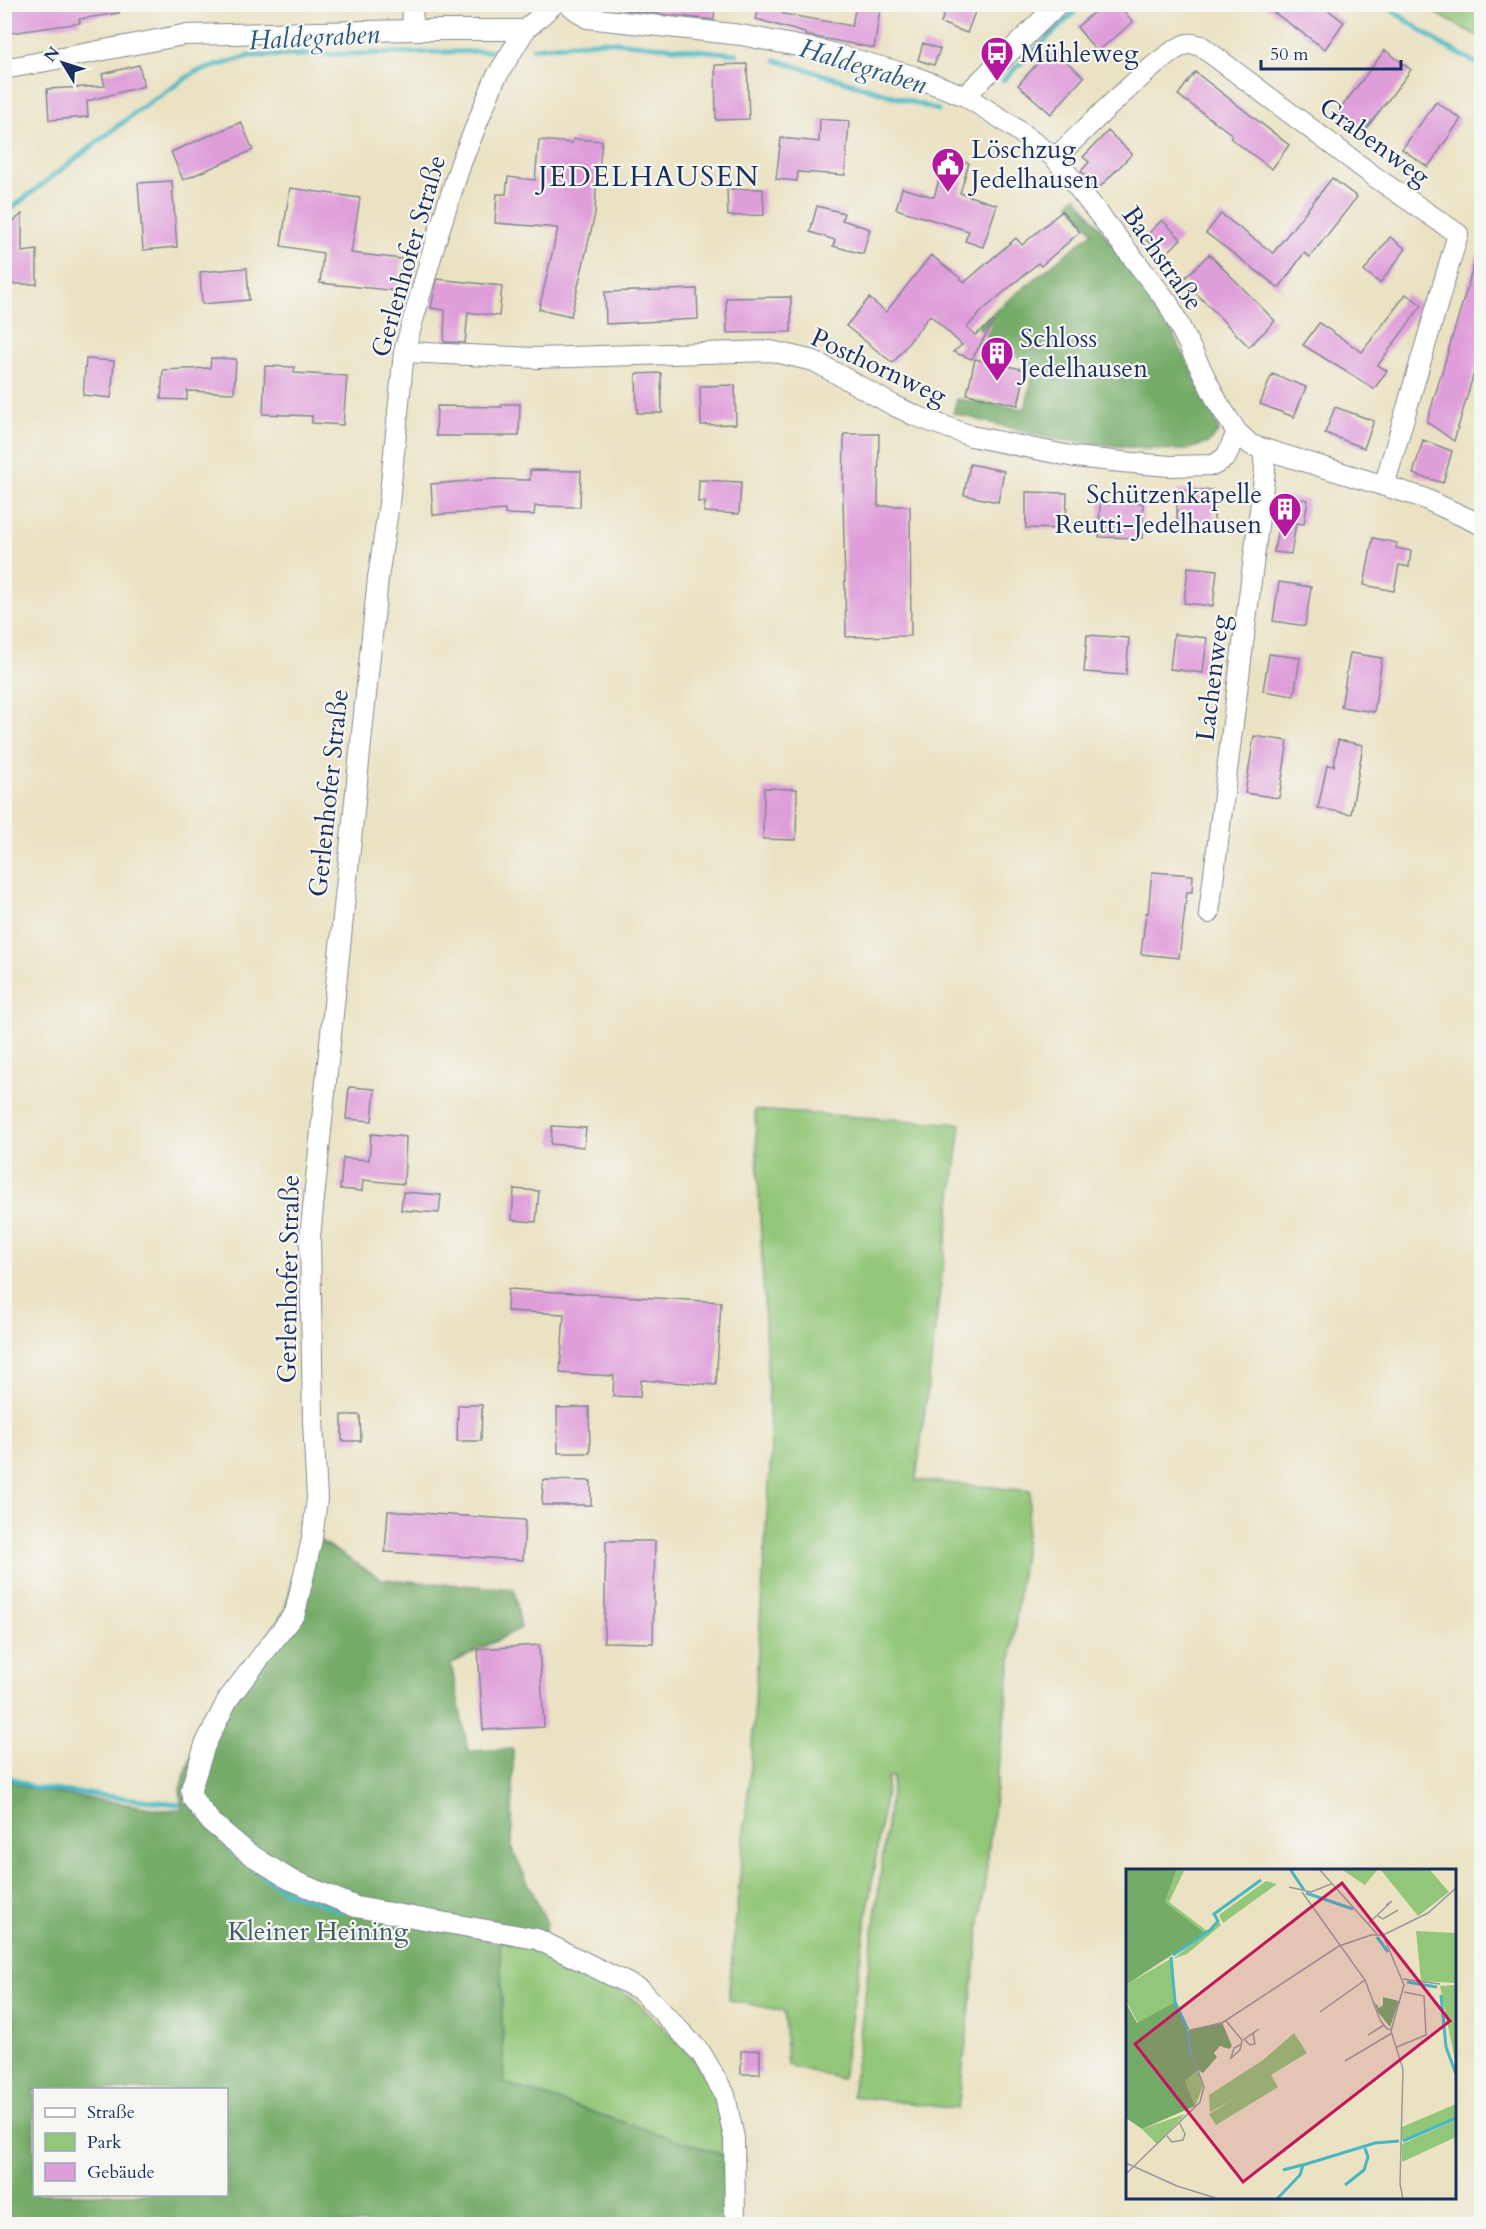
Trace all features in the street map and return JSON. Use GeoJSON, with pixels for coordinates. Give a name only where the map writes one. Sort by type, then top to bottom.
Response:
{"type":"FeatureCollection","features":[{"type":"Feature","properties":{"kind":"street"},"geometry":{"type":"LineString","coordinates":[[412,4],[413,30]]}},
{"type":"Feature","properties":{"kind":"street","name":"Gerlenhofer Straße"},"geometry":{"type":"LineString","coordinates":[[554,4],[525,30],[495,79],[461,163],[420,290],[404,352],[389,503],[378,578],[310,1237],[313,1421],[317,1499],[312,1539],[295,1613],[228,1699],[204,1745],[191,1789],[192,1798],[211,1822],[248,1853],[289,1879],[356,1907],[537,1939],[641,1990],[701,2053],[724,2095],[734,2138],[735,2224]]}},
{"type":"Feature","properties":{"kind":"street","name":"Bachstraße"},"geometry":{"type":"LineString","coordinates":[[568,4],[587,18],[741,35],[824,51],[913,76],[965,96],[1005,121],[1055,158],[1168,303],[1218,403],[1237,432],[1251,445],[1421,497],[1482,525]]}},
{"type":"Feature","properties":{"kind":"street"},"geometry":{"type":"LineString","coordinates":[[965,96],[1058,4]]}},
{"type":"Feature","properties":{"kind":"street"},"geometry":{"type":"LineString","coordinates":[[4,69],[183,35],[525,30]]}},
{"type":"Feature","properties":{"kind":"street","name":"Grabenweg"},"geometry":{"type":"LineString","coordinates":[[1055,158],[1153,66],[1171,51],[1188,44],[1205,49],[1376,177],[1458,234],[1384,486]]}},
{"type":"Feature","properties":{"kind":"street","name":"Posthornweg"},"geometry":{"type":"LineString","coordinates":[[404,352],[536,358],[771,351],[814,361],[908,412],[971,436],[1075,457],[1122,462],[1170,466],[1214,465],[1226,457],[1237,432]]}},
{"type":"Feature","properties":{"kind":"street","name":"Lachenweg"},"geometry":{"type":"LineString","coordinates":[[1209,913],[1265,470],[1263,450]]}},
{"type":"Feature","properties":{"kind":"green space"},"geometry":{"type":"Polygon","coordinates":[[[1422,5],[1481,5],[1481,38],[1426,8],[1422,5]]]}},
{"type":"Feature","properties":{"kind":"green space"},"geometry":{"type":"Polygon","coordinates":[[[1076,196],[1158,306],[1212,409],[1219,431],[1208,443],[1185,450],[1147,449],[1052,439],[953,413],[957,399],[1025,409],[1035,367],[990,339],[978,327],[1093,232],[1069,203],[1076,196]]]}},
{"type":"Feature","properties":{"kind":"green space"},"geometry":{"type":"Polygon","coordinates":[[[755,1110],[961,1124],[916,1480],[1031,1491],[958,2109],[852,2096],[893,1777],[888,1777],[842,2079],[787,2065],[784,2011],[728,2000],[751,1761],[771,1454],[755,1110]]]}},
{"type":"Feature","properties":{"kind":"green space","name":"Kleiner Heining"},"geometry":{"type":"Polygon","coordinates":[[[305,1534],[319,1540],[381,1579],[514,1589],[521,1628],[451,1664],[468,1751],[513,1749],[512,1849],[547,1923],[543,1952],[500,1940],[504,2083],[726,2156],[725,2224],[5,2224],[4,1778],[33,1790],[165,1810],[182,1809],[180,1789],[197,1740],[285,1610],[305,1534]]]}},
{"type":"Feature","properties":{"kind":"green space"},"geometry":{"type":"Polygon","coordinates":[[[500,1940],[543,1952],[633,1998],[693,2057],[716,2096],[726,2156],[504,2083],[500,1940]]]}},
{"type":"Feature","properties":{"kind":"building"},"geometry":{"type":"Polygon","coordinates":[[[4,4],[119,4],[119,13],[79,19],[80,23],[4,34],[4,4]]]}},
{"type":"Feature","properties":{"kind":"building"},"geometry":{"type":"Polygon","coordinates":[[[626,4],[715,4],[714,20],[626,10],[626,4]]]}},
{"type":"Feature","properties":{"kind":"building"},"geometry":{"type":"Polygon","coordinates":[[[760,4],[786,4],[783,14],[852,26],[856,4],[881,4],[874,48],[805,35],[805,33],[756,19],[760,4]]]}},
{"type":"Feature","properties":{"kind":"building"},"geometry":{"type":"Polygon","coordinates":[[[947,4],[978,4],[967,33],[941,23],[947,4]]]}},
{"type":"Feature","properties":{"kind":"building"},"geometry":{"type":"Polygon","coordinates":[[[1103,4],[1118,4],[1133,22],[1097,52],[1077,27],[1103,4]]]}},
{"type":"Feature","properties":{"kind":"building"},"geometry":{"type":"Polygon","coordinates":[[[1262,4],[1320,4],[1344,22],[1325,49],[1262,4]]]}},
{"type":"Feature","properties":{"kind":"building"},"geometry":{"type":"Polygon","coordinates":[[[923,43],[940,49],[934,65],[918,60],[923,43]]]}},
{"type":"Feature","properties":{"kind":"building"},"geometry":{"type":"Polygon","coordinates":[[[1051,48],[1084,77],[1051,114],[1018,85],[1051,48]]]}},
{"type":"Feature","properties":{"kind":"building"},"geometry":{"type":"Polygon","coordinates":[[[1385,50],[1411,70],[1363,133],[1337,113],[1385,50]]]}},
{"type":"Feature","properties":{"kind":"building"},"geometry":{"type":"Polygon","coordinates":[[[747,64],[749,119],[716,120],[715,65],[747,64]]]}},
{"type":"Feature","properties":{"kind":"building"},"geometry":{"type":"Polygon","coordinates":[[[139,65],[144,86],[87,101],[88,117],[49,120],[47,89],[105,86],[102,74],[139,65]]]}},
{"type":"Feature","properties":{"kind":"building"},"geometry":{"type":"Polygon","coordinates":[[[1195,72],[1289,145],[1272,169],[1230,138],[1233,135],[1178,95],[1195,72]]]}},
{"type":"Feature","properties":{"kind":"building"},"geometry":{"type":"Polygon","coordinates":[[[1436,102],[1461,119],[1428,167],[1402,149],[1436,102]]]}},
{"type":"Feature","properties":{"kind":"building"},"geometry":{"type":"Polygon","coordinates":[[[820,119],[849,121],[845,175],[798,172],[797,181],[776,179],[781,138],[819,142],[820,119]]]}},
{"type":"Feature","properties":{"kind":"building"},"geometry":{"type":"Polygon","coordinates":[[[241,122],[253,150],[183,180],[171,152],[241,122]]]}},
{"type":"Feature","properties":{"kind":"building"},"geometry":{"type":"Polygon","coordinates":[[[1108,131],[1132,154],[1098,189],[1081,171],[1089,162],[1083,157],[1108,131]]]}},
{"type":"Feature","properties":{"kind":"building"},"geometry":{"type":"Polygon","coordinates":[[[573,139],[602,141],[599,170],[597,169],[595,214],[571,316],[539,309],[558,228],[495,223],[497,194],[506,194],[508,177],[535,180],[539,140],[572,143],[573,139]]]}},
{"type":"Feature","properties":{"kind":"building","name":"Löschzug Jedelhausen"},"geometry":{"type":"Polygon","coordinates":[[[946,156],[969,163],[960,193],[997,205],[983,247],[965,241],[969,231],[896,209],[902,188],[934,197],[946,156]]]}},
{"type":"Feature","properties":{"kind":"building"},"geometry":{"type":"Polygon","coordinates":[[[1332,178],[1357,197],[1310,257],[1304,253],[1279,288],[1206,233],[1221,214],[1273,253],[1332,178]]]}},
{"type":"Feature","properties":{"kind":"building"},"geometry":{"type":"Polygon","coordinates":[[[172,181],[177,247],[143,250],[138,183],[172,181]]]}},
{"type":"Feature","properties":{"kind":"building"},"geometry":{"type":"Polygon","coordinates":[[[290,188],[360,198],[351,253],[402,259],[398,291],[320,283],[323,253],[281,246],[290,188]]]}},
{"type":"Feature","properties":{"kind":"building"},"geometry":{"type":"Polygon","coordinates":[[[727,189],[763,189],[764,215],[728,216],[727,189]]]}},
{"type":"Feature","properties":{"kind":"building"},"geometry":{"type":"Polygon","coordinates":[[[817,206],[844,213],[842,220],[870,229],[863,254],[833,246],[835,240],[810,232],[817,206]]]}},
{"type":"Feature","properties":{"kind":"building"},"geometry":{"type":"Polygon","coordinates":[[[1062,211],[1080,232],[1041,266],[1038,263],[983,310],[967,327],[975,335],[994,321],[972,359],[953,352],[962,345],[930,315],[893,363],[846,326],[869,298],[886,312],[931,255],[965,282],[1016,238],[1022,245],[1062,211]]]}},
{"type":"Feature","properties":{"kind":"building"},"geometry":{"type":"Polygon","coordinates":[[[22,214],[22,252],[37,250],[37,284],[8,284],[8,279],[4,279],[4,229],[22,214]]]}},
{"type":"Feature","properties":{"kind":"building"},"geometry":{"type":"Polygon","coordinates":[[[1162,220],[1181,239],[1163,257],[1144,238],[1162,220]]]}},
{"type":"Feature","properties":{"kind":"building"},"geometry":{"type":"Polygon","coordinates":[[[1390,237],[1406,249],[1380,283],[1364,271],[1390,237]]]}},
{"type":"Feature","properties":{"kind":"building"},"geometry":{"type":"Polygon","coordinates":[[[1209,254],[1275,321],[1249,347],[1183,280],[1209,254]]]}},
{"type":"Feature","properties":{"kind":"building"},"geometry":{"type":"Polygon","coordinates":[[[1477,254],[1482,255],[1482,356],[1476,366],[1454,441],[1427,422],[1477,254]]]}},
{"type":"Feature","properties":{"kind":"building"},"geometry":{"type":"Polygon","coordinates":[[[247,268],[249,300],[202,304],[200,272],[247,268]]]}},
{"type":"Feature","properties":{"kind":"building"},"geometry":{"type":"Polygon","coordinates":[[[437,279],[502,286],[499,316],[468,312],[465,343],[444,342],[445,310],[431,308],[437,279]]]}},
{"type":"Feature","properties":{"kind":"building"},"geometry":{"type":"Polygon","coordinates":[[[697,289],[698,319],[606,324],[605,292],[697,289]]]}},
{"type":"Feature","properties":{"kind":"building"},"geometry":{"type":"Polygon","coordinates":[[[1406,294],[1422,305],[1378,365],[1387,371],[1374,389],[1303,345],[1319,323],[1362,352],[1406,294]]]}},
{"type":"Feature","properties":{"kind":"building"},"geometry":{"type":"Polygon","coordinates":[[[791,297],[791,332],[727,333],[726,298],[791,297]]]}},
{"type":"Feature","properties":{"kind":"building"},"geometry":{"type":"Polygon","coordinates":[[[211,358],[236,359],[234,393],[187,391],[187,400],[161,399],[163,370],[210,368],[211,358]]]}},
{"type":"Feature","properties":{"kind":"building"},"geometry":{"type":"Polygon","coordinates":[[[86,359],[114,361],[111,398],[83,395],[86,359]]]}},
{"type":"Feature","properties":{"kind":"building","name":"Schloss Jedelhausen"},"geometry":{"type":"Polygon","coordinates":[[[975,359],[1026,370],[1018,405],[967,394],[975,359]]]}},
{"type":"Feature","properties":{"kind":"building"},"geometry":{"type":"Polygon","coordinates":[[[265,366],[295,367],[294,373],[347,376],[343,425],[312,423],[312,416],[263,414],[265,366]]]}},
{"type":"Feature","properties":{"kind":"building"},"geometry":{"type":"Polygon","coordinates":[[[661,373],[662,413],[637,413],[636,374],[661,373]]]}},
{"type":"Feature","properties":{"kind":"building"},"geometry":{"type":"Polygon","coordinates":[[[1272,374],[1306,387],[1294,417],[1260,404],[1272,374]]]}},
{"type":"Feature","properties":{"kind":"building"},"geometry":{"type":"Polygon","coordinates":[[[735,385],[736,424],[701,425],[700,386],[735,385]]]}},
{"type":"Feature","properties":{"kind":"building"},"geometry":{"type":"Polygon","coordinates":[[[502,404],[520,404],[519,436],[436,436],[437,406],[502,407],[502,404]]]}},
{"type":"Feature","properties":{"kind":"building"},"geometry":{"type":"Polygon","coordinates":[[[1335,407],[1374,421],[1364,448],[1325,433],[1335,407]]]}},
{"type":"Feature","properties":{"kind":"building"},"geometry":{"type":"Polygon","coordinates":[[[844,434],[879,434],[878,506],[910,506],[911,636],[846,637],[844,434]]]}},
{"type":"Feature","properties":{"kind":"building"},"geometry":{"type":"Polygon","coordinates":[[[1423,440],[1452,451],[1443,483],[1413,474],[1423,440]]]}},
{"type":"Feature","properties":{"kind":"building"},"geometry":{"type":"Polygon","coordinates":[[[970,464],[1004,471],[998,502],[964,495],[970,464]]]}},
{"type":"Feature","properties":{"kind":"building"},"geometry":{"type":"Polygon","coordinates":[[[530,470],[581,471],[580,507],[535,506],[534,515],[505,514],[505,510],[433,515],[431,484],[494,479],[530,480],[530,470]]]}},
{"type":"Feature","properties":{"kind":"building"},"geometry":{"type":"Polygon","coordinates":[[[699,480],[741,482],[739,514],[704,512],[705,502],[698,502],[699,480]]]}},
{"type":"Feature","properties":{"kind":"building"},"geometry":{"type":"Polygon","coordinates":[[[1177,490],[1214,490],[1214,525],[1177,525],[1177,490]]]}},
{"type":"Feature","properties":{"kind":"building"},"geometry":{"type":"Polygon","coordinates":[[[1026,492],[1067,493],[1066,529],[1026,528],[1026,492]]]}},
{"type":"Feature","properties":{"kind":"building"},"geometry":{"type":"Polygon","coordinates":[[[1278,495],[1308,500],[1304,524],[1296,523],[1291,554],[1274,552],[1279,520],[1274,519],[1278,495]]]}},
{"type":"Feature","properties":{"kind":"building"},"geometry":{"type":"Polygon","coordinates":[[[1100,502],[1143,503],[1142,538],[1099,537],[1100,502]]]}},
{"type":"Feature","properties":{"kind":"building"},"geometry":{"type":"Polygon","coordinates":[[[1373,538],[1397,543],[1396,548],[1411,551],[1409,567],[1399,565],[1394,591],[1364,585],[1373,538]]]}},
{"type":"Feature","properties":{"kind":"building"},"geometry":{"type":"Polygon","coordinates":[[[1188,567],[1217,570],[1213,606],[1184,603],[1188,567]]]}},
{"type":"Feature","properties":{"kind":"building"},"geometry":{"type":"Polygon","coordinates":[[[1279,582],[1311,587],[1305,626],[1273,621],[1279,582]]]}},
{"type":"Feature","properties":{"kind":"building"},"geometry":{"type":"Polygon","coordinates":[[[1174,634],[1207,638],[1203,673],[1170,669],[1174,634]]]}},
{"type":"Feature","properties":{"kind":"building"},"geometry":{"type":"Polygon","coordinates":[[[1087,635],[1129,638],[1126,675],[1084,672],[1087,635]]]}},
{"type":"Feature","properties":{"kind":"building"},"geometry":{"type":"Polygon","coordinates":[[[1350,653],[1382,658],[1374,712],[1341,707],[1350,653]]]}},
{"type":"Feature","properties":{"kind":"building"},"geometry":{"type":"Polygon","coordinates":[[[1269,654],[1300,658],[1294,696],[1263,691],[1269,654]]]}},
{"type":"Feature","properties":{"kind":"building"},"geometry":{"type":"Polygon","coordinates":[[[1254,736],[1288,741],[1279,798],[1245,793],[1254,736]]]}},
{"type":"Feature","properties":{"kind":"building"},"geometry":{"type":"Polygon","coordinates":[[[1338,740],[1363,745],[1351,814],[1318,808],[1327,765],[1334,766],[1338,740]]]}},
{"type":"Feature","properties":{"kind":"building"},"geometry":{"type":"Polygon","coordinates":[[[764,788],[797,789],[796,840],[763,839],[764,788]]]}},
{"type":"Feature","properties":{"kind":"building"},"geometry":{"type":"Polygon","coordinates":[[[1152,872],[1193,875],[1192,892],[1187,892],[1179,958],[1141,954],[1152,872]]]}},
{"type":"Feature","properties":{"kind":"building"},"geometry":{"type":"Polygon","coordinates":[[[349,1087],[375,1089],[372,1121],[346,1119],[349,1087]]]}},
{"type":"Feature","properties":{"kind":"building"},"geometry":{"type":"Polygon","coordinates":[[[552,1126],[586,1128],[584,1147],[551,1144],[552,1126]]]}},
{"type":"Feature","properties":{"kind":"building"},"geometry":{"type":"Polygon","coordinates":[[[371,1134],[406,1137],[404,1184],[363,1180],[362,1191],[340,1189],[343,1158],[369,1160],[371,1134]]]}},
{"type":"Feature","properties":{"kind":"building"},"geometry":{"type":"Polygon","coordinates":[[[514,1189],[539,1191],[536,1222],[512,1220],[514,1189]]]}},
{"type":"Feature","properties":{"kind":"building"},"geometry":{"type":"Polygon","coordinates":[[[403,1192],[441,1195],[439,1213],[401,1210],[403,1192]]]}},
{"type":"Feature","properties":{"kind":"building"},"geometry":{"type":"Polygon","coordinates":[[[508,1289],[721,1302],[716,1385],[641,1380],[640,1397],[613,1396],[614,1376],[560,1373],[564,1314],[507,1311],[508,1289]]]}},
{"type":"Feature","properties":{"kind":"building"},"geometry":{"type":"Polygon","coordinates":[[[458,1405],[482,1405],[481,1441],[457,1441],[458,1405]]]}},
{"type":"Feature","properties":{"kind":"building"},"geometry":{"type":"Polygon","coordinates":[[[589,1407],[590,1453],[558,1453],[557,1408],[589,1407]]]}},
{"type":"Feature","properties":{"kind":"building"},"geometry":{"type":"Polygon","coordinates":[[[342,1415],[360,1415],[361,1441],[342,1441],[342,1415]]]}},
{"type":"Feature","properties":{"kind":"building"},"geometry":{"type":"Polygon","coordinates":[[[543,1480],[591,1481],[591,1505],[542,1505],[543,1480]]]}},
{"type":"Feature","properties":{"kind":"building"},"geometry":{"type":"Polygon","coordinates":[[[388,1511],[525,1520],[523,1560],[385,1552],[388,1511]]]}},
{"type":"Feature","properties":{"kind":"building"},"geometry":{"type":"Polygon","coordinates":[[[606,1541],[655,1541],[653,1643],[604,1642],[606,1541]]]}},
{"type":"Feature","properties":{"kind":"building"},"geometry":{"type":"Polygon","coordinates":[[[539,1645],[544,1727],[483,1730],[478,1649],[539,1645]]]}},
{"type":"Feature","properties":{"kind":"building"},"geometry":{"type":"Polygon","coordinates":[[[760,2050],[760,2074],[741,2074],[741,2051],[760,2050]]]}},
{"type":"Feature","properties":{"kind":"waterway","name":"Haldegraben"},"geometry":{"type":"LineString","coordinates":[[1003,80],[1083,4]]}},
{"type":"Feature","properties":{"kind":"waterway","name":"Haldegraben"},"geometry":{"type":"LineString","coordinates":[[1383,4],[1441,44],[1482,66]]}},
{"type":"Feature","properties":{"kind":"waterway","name":"Haldegraben"},"geometry":{"type":"LineString","coordinates":[[533,48],[605,41],[737,54]]}},
{"type":"Feature","properties":{"kind":"waterway","name":"Haldegraben"},"geometry":{"type":"LineString","coordinates":[[4,214],[140,109],[195,72],[250,56],[494,51]]}},
{"type":"Feature","properties":{"kind":"waterway","name":"Haldegraben"},"geometry":{"type":"LineString","coordinates":[[776,60],[938,110]]}},
{"type":"Feature","properties":{"kind":"waterway"},"geometry":{"type":"LineString","coordinates":[[4,1775],[34,1788],[178,1804]]}},
{"type":"Feature","properties":{"kind":"waterway"},"geometry":{"type":"LineString","coordinates":[[232,1852],[284,1891],[344,1912]]}},
{"type":"Feature","properties":{"kind":"place","name":"Mühleweg"},"geometry":{"type":"Point","coordinates":[997,82]}},
{"type":"Feature","properties":{"kind":"place","name":"Löschzug Jedelhausen"},"geometry":{"type":"Point","coordinates":[948,193]}},
{"type":"Feature","properties":{"kind":"place","name":"Schloss Jedelhausen"},"geometry":{"type":"Point","coordinates":[997,382]}},
{"type":"Feature","properties":{"kind":"place","name":"Schützenkapelle Reutti-Jedelhausen"},"geometry":{"type":"Point","coordinates":[1285,538]}},
{"type":"Feature","properties":{"kind":"district","name":"JEDELHAUSEN"},"geometry":{"type":"Point","coordinates":[649,176]}}]}
